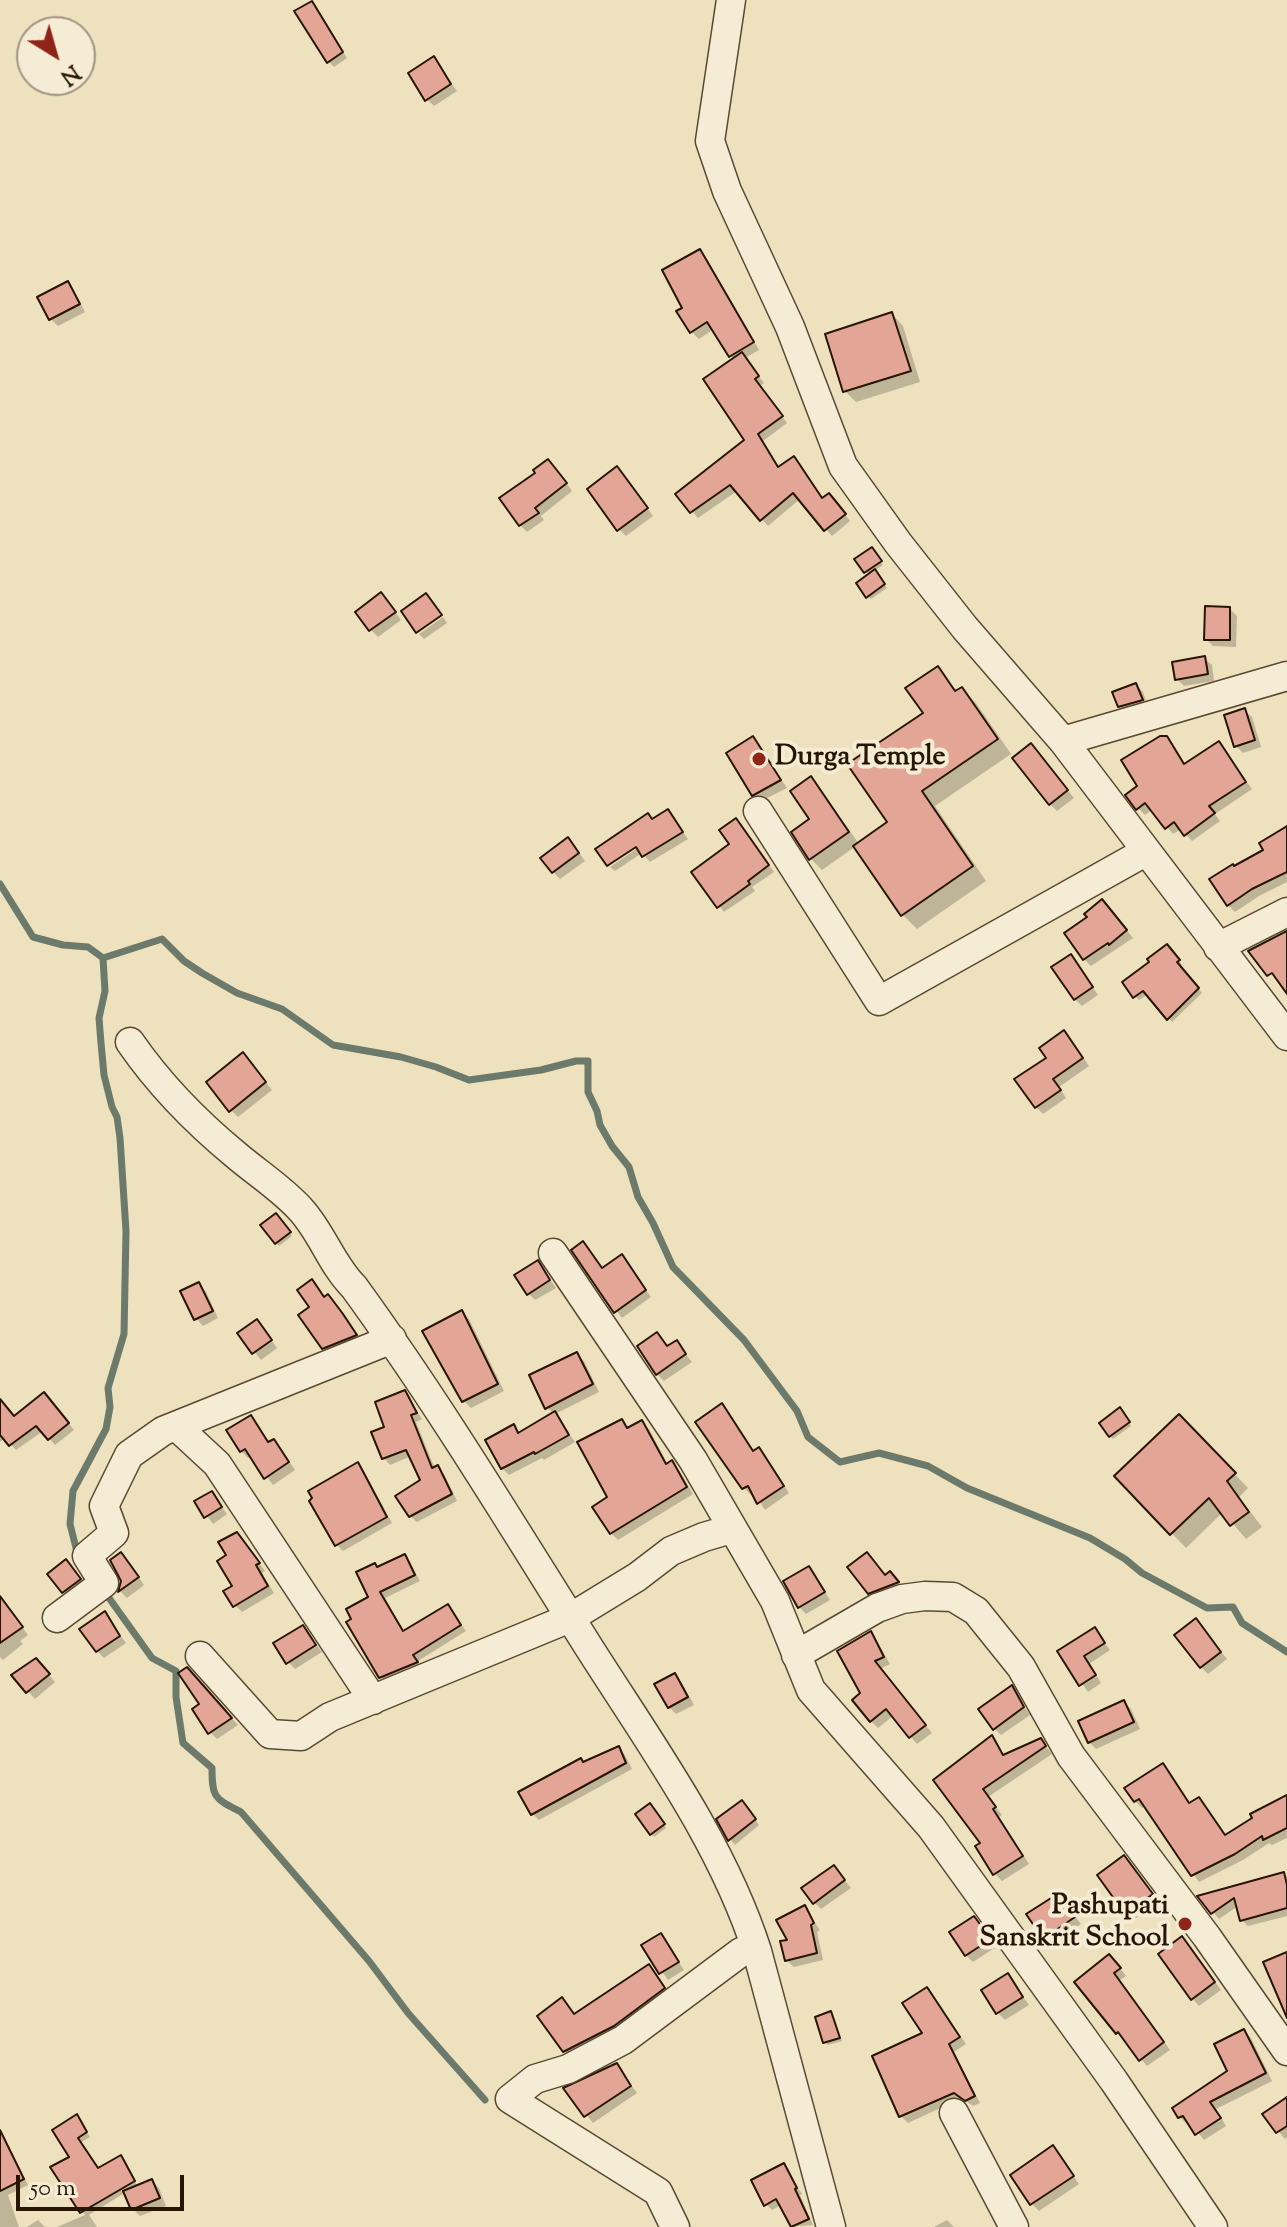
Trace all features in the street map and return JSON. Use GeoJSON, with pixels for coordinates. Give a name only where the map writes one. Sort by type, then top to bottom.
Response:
{"type":"FeatureCollection","features":[{"type":"Feature","properties":{"kind":"street"},"geometry":{"type":"LineString","coordinates":[[731,0],[710,141],[727,191],[790,327],[843,466],[965,628],[1063,741],[1287,1036]]}},
{"type":"Feature","properties":{"kind":"street"},"geometry":{"type":"LineString","coordinates":[[1063,741],[1287,676]]}},
{"type":"Feature","properties":{"kind":"street"},"geometry":{"type":"LineString","coordinates":[[758,811],[879,1001],[1145,852]]}},
{"type":"Feature","properties":{"kind":"street"},"geometry":{"type":"LineString","coordinates":[[1218,947],[1287,912]]}},
{"type":"Feature","properties":{"kind":"street"},"geometry":{"type":"LineString","coordinates":[[130,1042],[149,1069],[193,1116],[302,1210],[340,1273],[392,1339],[707,1839],[747,1920],[757,1951],[831,2227]]}},
{"type":"Feature","properties":{"kind":"street"},"geometry":{"type":"LineString","coordinates":[[553,1253],[693,1460],[775,1601],[811,1690],[931,1827],[1114,2081],[1213,2227]]}},
{"type":"Feature","properties":{"kind":"street"},"geometry":{"type":"LineString","coordinates":[[57,1618],[104,1583],[87,1556],[114,1533],[104,1506],[129,1455],[163,1431],[392,1339]]}},
{"type":"Feature","properties":{"kind":"street"},"geometry":{"type":"LineString","coordinates":[[176,1426],[217,1464],[373,1700]]}},
{"type":"Feature","properties":{"kind":"street"},"geometry":{"type":"LineString","coordinates":[[200,1656],[270,1734],[301,1736],[330,1717],[570,1618],[637,1577],[671,1551],[731,1529]]}},
{"type":"Feature","properties":{"kind":"street"},"geometry":{"type":"LineString","coordinates":[[796,1655],[877,1608],[902,1599],[953,1597],[976,1611],[1021,1667],[1071,1756],[1207,1937],[1287,2051]]}},
{"type":"Feature","properties":{"kind":"street"},"geometry":{"type":"LineString","coordinates":[[675,2227],[658,2192],[510,2099],[535,2079],[568,2069],[623,2040],[741,1952],[757,1951]]}},
{"type":"Feature","properties":{"kind":"street"},"geometry":{"type":"LineString","coordinates":[[954,2113],[1014,2227]]}},
{"type":"Feature","properties":{"kind":"building"},"geometry":{"type":"Polygon","coordinates":[[[312,1],[343,52],[327,63],[294,11],[312,1]]]}},
{"type":"Feature","properties":{"kind":"building"},"geometry":{"type":"Polygon","coordinates":[[[434,56],[451,84],[425,101],[408,73],[434,56]]]}},
{"type":"Feature","properties":{"kind":"building"},"geometry":{"type":"Polygon","coordinates":[[[700,249],[754,342],[729,357],[707,322],[690,333],[676,311],[682,308],[662,270],[700,249]]]}},
{"type":"Feature","properties":{"kind":"building"},"geometry":{"type":"Polygon","coordinates":[[[68,281],[80,304],[49,320],[37,297],[68,281]]]}},
{"type":"Feature","properties":{"kind":"building"},"geometry":{"type":"Polygon","coordinates":[[[892,312],[911,371],[843,392],[825,334],[892,312]]]}},
{"type":"Feature","properties":{"kind":"building"},"geometry":{"type":"Polygon","coordinates":[[[742,352],[759,376],[755,379],[783,416],[758,434],[778,467],[794,456],[822,498],[829,493],[846,514],[824,531],[793,493],[760,521],[730,485],[690,513],[675,494],[744,440],[703,379],[742,352]]]}},
{"type":"Feature","properties":{"kind":"building"},"geometry":{"type":"Polygon","coordinates":[[[548,459],[567,483],[535,508],[539,513],[519,526],[499,498],[535,473],[533,470],[548,459]]]}},
{"type":"Feature","properties":{"kind":"building"},"geometry":{"type":"Polygon","coordinates":[[[617,466],[648,508],[617,531],[587,489],[617,466]]]}},
{"type":"Feature","properties":{"kind":"building"},"geometry":{"type":"Polygon","coordinates":[[[872,547],[882,561],[864,573],[854,559],[872,547]]]}},
{"type":"Feature","properties":{"kind":"building"},"geometry":{"type":"Polygon","coordinates":[[[875,569],[885,584],[866,598],[856,583],[875,569]]]}},
{"type":"Feature","properties":{"kind":"building"},"geometry":{"type":"Polygon","coordinates":[[[381,592],[396,612],[369,631],[355,612],[381,592]]]}},
{"type":"Feature","properties":{"kind":"building"},"geometry":{"type":"Polygon","coordinates":[[[426,593],[442,615],[416,633],[401,611],[426,593]]]}},
{"type":"Feature","properties":{"kind":"building"},"geometry":{"type":"Polygon","coordinates":[[[1205,606],[1230,607],[1230,640],[1204,640],[1205,606]]]}},
{"type":"Feature","properties":{"kind":"building"},"geometry":{"type":"Polygon","coordinates":[[[1205,656],[1208,674],[1175,680],[1172,662],[1205,656]]]}},
{"type":"Feature","properties":{"kind":"building"},"geometry":{"type":"Polygon","coordinates":[[[938,666],[955,691],[962,687],[998,739],[922,791],[973,866],[901,916],[853,846],[887,822],[847,764],[923,713],[905,688],[938,666]]]}},
{"type":"Feature","properties":{"kind":"building"},"geometry":{"type":"Polygon","coordinates":[[[1136,683],[1143,700],[1118,707],[1112,692],[1136,683]]]}},
{"type":"Feature","properties":{"kind":"building"},"geometry":{"type":"Polygon","coordinates":[[[1245,708],[1255,740],[1234,747],[1224,715],[1245,708]]]}},
{"type":"Feature","properties":{"kind":"building"},"geometry":{"type":"Polygon","coordinates":[[[753,736],[781,780],[752,796],[726,753],[753,736]]]}},
{"type":"Feature","properties":{"kind":"building"},"geometry":{"type":"Polygon","coordinates":[[[1160,736],[1167,736],[1184,764],[1219,741],[1246,782],[1209,806],[1215,813],[1184,836],[1174,822],[1165,829],[1145,803],[1136,810],[1125,795],[1137,786],[1121,760],[1160,736]]]}},
{"type":"Feature","properties":{"kind":"building"},"geometry":{"type":"Polygon","coordinates":[[[1031,743],[1068,790],[1049,805],[1012,758],[1031,743]]]}},
{"type":"Feature","properties":{"kind":"building"},"geometry":{"type":"Polygon","coordinates":[[[811,776],[849,832],[809,860],[791,832],[809,819],[790,791],[811,776]]]}},
{"type":"Feature","properties":{"kind":"building"},"geometry":{"type":"Polygon","coordinates":[[[668,809],[683,832],[642,857],[636,847],[607,866],[595,849],[648,813],[652,819],[668,809]]]}},
{"type":"Feature","properties":{"kind":"building"},"geometry":{"type":"Polygon","coordinates":[[[736,818],[769,865],[748,881],[750,884],[717,908],[691,872],[729,844],[719,830],[736,818]]]}},
{"type":"Feature","properties":{"kind":"building"},"geometry":{"type":"Polygon","coordinates":[[[1287,826],[1287,872],[1252,889],[1227,906],[1209,879],[1263,850],[1259,843],[1287,826]]]}},
{"type":"Feature","properties":{"kind":"building"},"geometry":{"type":"Polygon","coordinates":[[[568,837],[579,853],[552,873],[540,858],[568,837]]]}},
{"type":"Feature","properties":{"kind":"building"},"geometry":{"type":"Polygon","coordinates":[[[1102,899],[1127,930],[1083,960],[1064,933],[1087,917],[1084,914],[1102,899]]]}},
{"type":"Feature","properties":{"kind":"building"},"geometry":{"type":"Polygon","coordinates":[[[1287,931],[1287,994],[1272,973],[1267,976],[1248,951],[1287,931]]]}},
{"type":"Feature","properties":{"kind":"building"},"geometry":{"type":"Polygon","coordinates":[[[1167,944],[1180,960],[1177,962],[1199,988],[1167,1020],[1143,991],[1133,998],[1122,982],[1167,944]]]}},
{"type":"Feature","properties":{"kind":"building"},"geometry":{"type":"Polygon","coordinates":[[[1071,954],[1093,987],[1074,1000],[1051,967],[1071,954]]]}},
{"type":"Feature","properties":{"kind":"building"},"geometry":{"type":"Polygon","coordinates":[[[1064,1030],[1083,1058],[1053,1079],[1061,1090],[1035,1108],[1014,1079],[1046,1058],[1039,1048],[1064,1030]]]}},
{"type":"Feature","properties":{"kind":"building"},"geometry":{"type":"Polygon","coordinates":[[[243,1052],[266,1082],[229,1112],[206,1082],[243,1052]]]}},
{"type":"Feature","properties":{"kind":"building"},"geometry":{"type":"Polygon","coordinates":[[[276,1213],[291,1232],[275,1244],[260,1225],[276,1213]]]}},
{"type":"Feature","properties":{"kind":"building"},"geometry":{"type":"Polygon","coordinates":[[[583,1241],[602,1268],[622,1254],[646,1290],[614,1313],[571,1250],[583,1241]]]}},
{"type":"Feature","properties":{"kind":"building"},"geometry":{"type":"Polygon","coordinates":[[[538,1260],[550,1280],[527,1295],[514,1275],[538,1260]]]}},
{"type":"Feature","properties":{"kind":"building"},"geometry":{"type":"Polygon","coordinates":[[[312,1279],[324,1297],[328,1294],[357,1335],[322,1349],[298,1315],[309,1307],[297,1290],[312,1279]]]}},
{"type":"Feature","properties":{"kind":"building"},"geometry":{"type":"Polygon","coordinates":[[[199,1282],[213,1311],[194,1320],[180,1291],[199,1282]]]}},
{"type":"Feature","properties":{"kind":"building"},"geometry":{"type":"Polygon","coordinates":[[[462,1310],[498,1384],[462,1402],[422,1331],[462,1310]]]}},
{"type":"Feature","properties":{"kind":"building"},"geometry":{"type":"Polygon","coordinates":[[[257,1319],[272,1340],[252,1354],[237,1333],[257,1319]]]}},
{"type":"Feature","properties":{"kind":"building"},"geometry":{"type":"Polygon","coordinates":[[[657,1332],[667,1346],[677,1340],[686,1354],[656,1375],[637,1346],[657,1332]]]}},
{"type":"Feature","properties":{"kind":"building"},"geometry":{"type":"Polygon","coordinates":[[[577,1352],[593,1384],[545,1409],[529,1375],[577,1352]]]}},
{"type":"Feature","properties":{"kind":"building"},"geometry":{"type":"Polygon","coordinates":[[[405,1390],[417,1413],[411,1415],[432,1468],[438,1465],[452,1494],[409,1517],[395,1496],[420,1480],[406,1450],[382,1459],[371,1432],[384,1427],[375,1402],[405,1390]]]}},
{"type":"Feature","properties":{"kind":"building"},"geometry":{"type":"Polygon","coordinates":[[[44,1392],[69,1423],[48,1440],[36,1426],[9,1446],[0,1435],[0,1399],[14,1416],[44,1392]]]}},
{"type":"Feature","properties":{"kind":"building"},"geometry":{"type":"Polygon","coordinates":[[[722,1403],[753,1451],[759,1447],[784,1486],[757,1504],[748,1486],[742,1489],[695,1422],[722,1403]]]}},
{"type":"Feature","properties":{"kind":"building"},"geometry":{"type":"Polygon","coordinates":[[[1120,1407],[1130,1422],[1109,1437],[1099,1423],[1120,1407]]]}},
{"type":"Feature","properties":{"kind":"building"},"geometry":{"type":"Polygon","coordinates":[[[555,1411],[569,1435],[501,1469],[485,1440],[514,1424],[518,1433],[555,1411]]]}},
{"type":"Feature","properties":{"kind":"building"},"geometry":{"type":"Polygon","coordinates":[[[1179,1414],[1236,1473],[1227,1481],[1249,1512],[1230,1526],[1209,1498],[1170,1535],[1114,1476],[1179,1414]]]}},
{"type":"Feature","properties":{"kind":"building"},"geometry":{"type":"Polygon","coordinates":[[[251,1415],[268,1442],[274,1439],[289,1462],[264,1479],[245,1449],[240,1452],[226,1430],[251,1415]]]}},
{"type":"Feature","properties":{"kind":"building"},"geometry":{"type":"Polygon","coordinates":[[[622,1419],[627,1428],[642,1420],[666,1464],[672,1460],[687,1487],[610,1534],[592,1507],[607,1497],[577,1442],[622,1419]]]}},
{"type":"Feature","properties":{"kind":"building"},"geometry":{"type":"Polygon","coordinates":[[[358,1462],[387,1517],[335,1546],[309,1501],[312,1498],[308,1491],[358,1462]]]}},
{"type":"Feature","properties":{"kind":"building"},"geometry":{"type":"Polygon","coordinates":[[[212,1491],[222,1507],[204,1518],[194,1501],[212,1491]]]}},
{"type":"Feature","properties":{"kind":"building"},"geometry":{"type":"Polygon","coordinates":[[[237,1532],[260,1563],[256,1565],[268,1586],[233,1607],[223,1591],[232,1586],[217,1561],[226,1555],[218,1542],[237,1532]]]}},
{"type":"Feature","properties":{"kind":"building"},"geometry":{"type":"Polygon","coordinates":[[[121,1552],[139,1577],[118,1592],[121,1581],[110,1560],[121,1552]]]}},
{"type":"Feature","properties":{"kind":"building"},"geometry":{"type":"Polygon","coordinates":[[[867,1552],[885,1575],[890,1571],[899,1582],[868,1594],[847,1567],[867,1552]]]}},
{"type":"Feature","properties":{"kind":"building"},"geometry":{"type":"Polygon","coordinates":[[[405,1554],[415,1575],[380,1592],[403,1631],[448,1604],[461,1625],[413,1655],[418,1662],[379,1678],[346,1622],[351,1619],[346,1609],[368,1597],[356,1572],[375,1563],[377,1567],[405,1554]]]}},
{"type":"Feature","properties":{"kind":"building"},"geometry":{"type":"Polygon","coordinates":[[[66,1559],[81,1579],[62,1593],[47,1574],[66,1559]]]}},
{"type":"Feature","properties":{"kind":"building"},"geometry":{"type":"Polygon","coordinates":[[[809,1566],[825,1592],[798,1608],[783,1581],[809,1566]]]}},
{"type":"Feature","properties":{"kind":"building"},"geometry":{"type":"Polygon","coordinates":[[[0,1596],[23,1627],[0,1643],[0,1596]]]}},
{"type":"Feature","properties":{"kind":"building"},"geometry":{"type":"Polygon","coordinates":[[[105,1611],[120,1636],[96,1652],[79,1629],[105,1611]]]}},
{"type":"Feature","properties":{"kind":"building"},"geometry":{"type":"Polygon","coordinates":[[[1196,1618],[1221,1652],[1200,1668],[1174,1635],[1196,1618]]]}},
{"type":"Feature","properties":{"kind":"building"},"geometry":{"type":"Polygon","coordinates":[[[303,1625],[316,1645],[286,1664],[273,1643],[303,1625]]]}},
{"type":"Feature","properties":{"kind":"building"},"geometry":{"type":"Polygon","coordinates":[[[1095,1627],[1105,1643],[1084,1656],[1096,1675],[1079,1686],[1057,1651],[1095,1627]]]}},
{"type":"Feature","properties":{"kind":"building"},"geometry":{"type":"Polygon","coordinates":[[[871,1631],[884,1657],[875,1661],[926,1725],[909,1738],[886,1709],[870,1722],[852,1700],[860,1693],[837,1651],[871,1631]]]}},
{"type":"Feature","properties":{"kind":"building"},"geometry":{"type":"Polygon","coordinates":[[[36,1658],[50,1674],[26,1693],[11,1675],[36,1658]]]}},
{"type":"Feature","properties":{"kind":"building"},"geometry":{"type":"Polygon","coordinates":[[[187,1667],[232,1718],[208,1734],[192,1709],[199,1704],[178,1673],[187,1667]]]}},
{"type":"Feature","properties":{"kind":"building"},"geometry":{"type":"Polygon","coordinates":[[[675,1673],[688,1697],[668,1708],[654,1684],[675,1673]]]}},
{"type":"Feature","properties":{"kind":"building"},"geometry":{"type":"Polygon","coordinates":[[[1012,1685],[1024,1707],[993,1730],[978,1709],[1012,1685]]]}},
{"type":"Feature","properties":{"kind":"building"},"geometry":{"type":"Polygon","coordinates":[[[1124,1700],[1134,1722],[1088,1743],[1078,1721],[1124,1700]]]}},
{"type":"Feature","properties":{"kind":"building"},"geometry":{"type":"Polygon","coordinates":[[[992,1735],[1003,1755],[1041,1738],[1046,1746],[983,1789],[1023,1856],[993,1875],[975,1846],[980,1843],[933,1780],[992,1735]]]}},
{"type":"Feature","properties":{"kind":"building"},"geometry":{"type":"Polygon","coordinates":[[[619,1746],[626,1763],[531,1815],[518,1792],[581,1758],[583,1762],[619,1746]]]}},
{"type":"Feature","properties":{"kind":"building"},"geometry":{"type":"Polygon","coordinates":[[[1163,1763],[1189,1803],[1199,1797],[1225,1835],[1252,1818],[1250,1814],[1287,1795],[1287,1828],[1263,1840],[1262,1836],[1235,1854],[1191,1876],[1139,1799],[1134,1802],[1124,1788],[1163,1763]]]}},
{"type":"Feature","properties":{"kind":"building"},"geometry":{"type":"Polygon","coordinates":[[[742,1800],[756,1819],[728,1841],[716,1819],[742,1800]]]}},
{"type":"Feature","properties":{"kind":"building"},"geometry":{"type":"Polygon","coordinates":[[[650,1803],[665,1824],[650,1835],[635,1814],[650,1803]]]}},
{"type":"Feature","properties":{"kind":"building"},"geometry":{"type":"Polygon","coordinates":[[[1124,1855],[1153,1894],[1125,1914],[1097,1875],[1124,1855]]]}},
{"type":"Feature","properties":{"kind":"building"},"geometry":{"type":"Polygon","coordinates":[[[834,1865],[845,1880],[813,1904],[801,1888],[834,1865]]]}},
{"type":"Feature","properties":{"kind":"building"},"geometry":{"type":"Polygon","coordinates":[[[1284,1872],[1287,1908],[1240,1921],[1234,1898],[1211,1914],[1197,1896],[1284,1872]]]}},
{"type":"Feature","properties":{"kind":"building"},"geometry":{"type":"Polygon","coordinates":[[[1059,1893],[1075,1917],[1043,1939],[1026,1914],[1059,1893]]]}},
{"type":"Feature","properties":{"kind":"building"},"geometry":{"type":"Polygon","coordinates":[[[805,1905],[814,1923],[811,1925],[817,1953],[785,1961],[780,1941],[787,1940],[776,1920],[805,1905]]]}},
{"type":"Feature","properties":{"kind":"building"},"geometry":{"type":"Polygon","coordinates":[[[974,1916],[991,1939],[965,1956],[949,1932],[974,1916]]]}},
{"type":"Feature","properties":{"kind":"building"},"geometry":{"type":"Polygon","coordinates":[[[661,1933],[679,1962],[659,1974],[641,1945],[661,1933]]]}},
{"type":"Feature","properties":{"kind":"building"},"geometry":{"type":"Polygon","coordinates":[[[1182,1936],[1215,1982],[1191,2000],[1158,1954],[1182,1936]]]}},
{"type":"Feature","properties":{"kind":"building"},"geometry":{"type":"Polygon","coordinates":[[[1287,1952],[1287,2018],[1263,1962],[1287,1952]]]}},
{"type":"Feature","properties":{"kind":"building"},"geometry":{"type":"Polygon","coordinates":[[[1109,1954],[1121,1968],[1114,1973],[1164,2042],[1139,2061],[1074,1982],[1109,1954]]]}},
{"type":"Feature","properties":{"kind":"building"},"geometry":{"type":"Polygon","coordinates":[[[649,1964],[665,1988],[614,2026],[563,2052],[537,2016],[562,1997],[574,2014],[649,1964]]]}},
{"type":"Feature","properties":{"kind":"building"},"geometry":{"type":"Polygon","coordinates":[[[1008,1973],[1023,1997],[996,2014],[981,1990],[1008,1973]]]}},
{"type":"Feature","properties":{"kind":"building"},"geometry":{"type":"Polygon","coordinates":[[[927,1987],[960,2037],[949,2044],[975,2096],[965,2101],[954,2093],[899,2117],[872,2056],[922,2033],[902,2003],[927,1987]]]}},
{"type":"Feature","properties":{"kind":"building"},"geometry":{"type":"Polygon","coordinates":[[[831,2011],[840,2038],[823,2043],[815,2017],[831,2011]]]}},
{"type":"Feature","properties":{"kind":"building"},"geometry":{"type":"Polygon","coordinates":[[[1244,2029],[1266,2073],[1210,2102],[1221,2118],[1195,2135],[1183,2116],[1178,2118],[1172,2108],[1227,2071],[1214,2044],[1244,2029]]]}},
{"type":"Feature","properties":{"kind":"building"},"geometry":{"type":"Polygon","coordinates":[[[617,2063],[631,2086],[584,2117],[563,2088],[617,2063]]]}},
{"type":"Feature","properties":{"kind":"building"},"geometry":{"type":"Polygon","coordinates":[[[1287,2097],[1287,2126],[1276,2133],[1262,2114],[1287,2097]]]}},
{"type":"Feature","properties":{"kind":"building"},"geometry":{"type":"Polygon","coordinates":[[[77,2114],[87,2132],[78,2138],[98,2168],[121,2155],[135,2181],[80,2213],[50,2167],[69,2157],[52,2130],[77,2114]]]}},
{"type":"Feature","properties":{"kind":"building"},"geometry":{"type":"Polygon","coordinates":[[[0,2130],[24,2179],[0,2191],[0,2130]]]}},
{"type":"Feature","properties":{"kind":"building"},"geometry":{"type":"Polygon","coordinates":[[[1053,2145],[1074,2176],[1030,2205],[1010,2175],[1053,2145]]]}},
{"type":"Feature","properties":{"kind":"building"},"geometry":{"type":"Polygon","coordinates":[[[784,2163],[809,2219],[791,2227],[776,2199],[764,2206],[751,2180],[784,2163]]]}},
{"type":"Feature","properties":{"kind":"building"},"geometry":{"type":"Polygon","coordinates":[[[152,2179],[160,2198],[131,2210],[123,2191],[152,2179]]]}},
{"type":"Feature","properties":{"kind":"waterway"},"geometry":{"type":"LineString","coordinates":[[0,884],[33,937],[63,945],[88,947],[103,958],[162,939],[184,961],[202,973],[237,993],[282,1009],[333,1045],[401,1057],[469,1080],[588,1061],[588,1092],[600,1125],[629,1167],[638,1197],[673,1267],[744,1340],[797,1411],[808,1437],[840,1462],[879,1453],[928,1466],[967,1488],[1090,1538],[1142,1573],[1207,1608],[1233,1607],[1242,1623],[1287,1652]]}},
{"type":"Feature","properties":{"kind":"waterway"},"geometry":{"type":"LineString","coordinates":[[78,1556],[70,1524],[73,1491],[106,1429],[110,1407],[108,1388],[124,1334],[126,1231],[120,1138],[104,1075],[101,1043],[99,1018],[105,991],[103,958]]}},
{"type":"Feature","properties":{"kind":"waterway"},"geometry":{"type":"LineString","coordinates":[[104,1591],[152,1658],[176,1671],[176,1697],[183,1743],[212,1768],[216,1796],[241,1812],[369,1961],[408,2013],[485,2100]]}},
{"type":"Feature","properties":{"kind":"place","name":"Durga Temple"},"geometry":{"type":"Point","coordinates":[759,759]}},
{"type":"Feature","properties":{"kind":"place","name":"Pashupati Sanskrit School"},"geometry":{"type":"Point","coordinates":[1185,1924]}}]}
